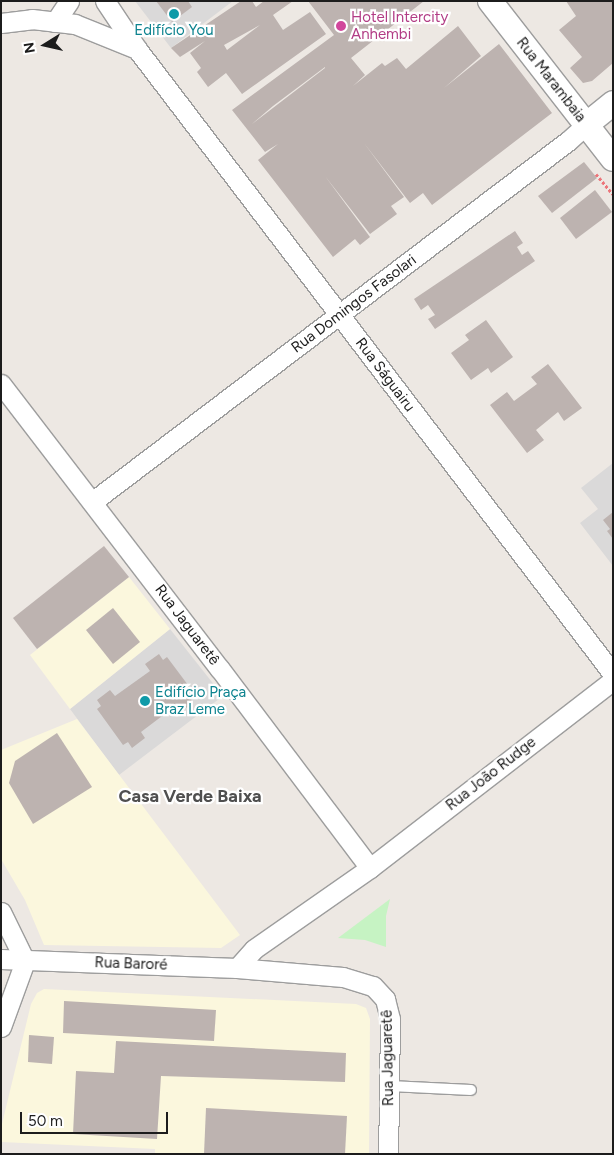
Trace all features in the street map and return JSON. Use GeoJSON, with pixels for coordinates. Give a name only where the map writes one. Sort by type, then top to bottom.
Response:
{"type":"FeatureCollection","features":[{"type":"Feature","properties":{"kind":"street"},"geometry":{"type":"LineString","coordinates":[[55,22],[70,1]]}},
{"type":"Feature","properties":{"kind":"street","name":"Rua Ságuairu"},"geometry":{"type":"LineString","coordinates":[[105,1],[137,50],[613,674]]}},
{"type":"Feature","properties":{"kind":"street","name":"Rua Marambaia"},"geometry":{"type":"LineString","coordinates":[[490,1],[613,159]]}},
{"type":"Feature","properties":{"kind":"street"},"geometry":{"type":"LineString","coordinates":[[1,23],[32,19],[75,24],[137,50]]}},
{"type":"Feature","properties":{"kind":"street","name":"Rua Domingos Fasolari"},"geometry":{"type":"LineString","coordinates":[[92,502],[339,315],[613,103]]}},
{"type":"Feature","properties":{"kind":"street","name":"Rua Jaguaretê"},"geometry":{"type":"LineString","coordinates":[[1,384],[370,868]]}},
{"type":"Feature","properties":{"kind":"street","name":"Rua João Rudge"},"geometry":{"type":"LineString","coordinates":[[237,968],[254,949],[370,868],[613,680]]}},
{"type":"Feature","properties":{"kind":"street"},"geometry":{"type":"LineString","coordinates":[[1,912],[24,961],[1,1027]]}},
{"type":"Feature","properties":{"kind":"street","name":"Rua Baroré"},"geometry":{"type":"LineString","coordinates":[[1,960],[237,968]]}},
{"type":"Feature","properties":{"kind":"street","name":"Rua Jaguaretê"},"geometry":{"type":"LineString","coordinates":[[237,968],[343,978],[373,986],[381,992],[389,1008],[390,1086],[388,1154]]}},
{"type":"Feature","properties":{"kind":"lane"},"geometry":{"type":"LineString","coordinates":[[390,1086],[472,1090]]}},
{"type":"Feature","properties":{"kind":"path"},"geometry":{"type":"LineString","coordinates":[[590,167],[613,194]]}},
{"type":"Feature","properties":{"kind":"shaded area"},"geometry":{"type":"Polygon","coordinates":[[[135,1],[233,1],[171,48],[135,1]]]}},
{"type":"Feature","properties":{"kind":"shaded area"},"geometry":{"type":"Polygon","coordinates":[[[613,463],[613,566],[580,523],[598,509],[581,488],[613,463]]]}},
{"type":"Feature","properties":{"kind":"shaded area"},"geometry":{"type":"Polygon","coordinates":[[[129,577],[170,629],[70,709],[30,655],[129,577]]]}},
{"type":"Feature","properties":{"kind":"shaded area"},"geometry":{"type":"Polygon","coordinates":[[[170,629],[223,696],[119,775],[70,709],[170,629]]]}},
{"type":"Feature","properties":{"kind":"shaded area"},"geometry":{"type":"Polygon","coordinates":[[[77,719],[240,935],[221,948],[44,945],[25,900],[1,859],[1,750],[77,719]]]}},
{"type":"Feature","properties":{"kind":"shaded area"},"geometry":{"type":"Polygon","coordinates":[[[44,989],[356,1004],[366,1008],[370,1019],[369,1154],[155,1154],[155,1149],[1,1142],[1,1128],[31,1004],[37,993],[44,989]]]}},
{"type":"Feature","properties":{"kind":"green space"},"geometry":{"type":"Polygon","coordinates":[[[390,899],[386,916],[386,947],[365,940],[338,938],[390,899]]]}},
{"type":"Feature","properties":{"kind":"building","name":"Edifício You"},"geometry":{"type":"Polygon","coordinates":[[[156,1],[188,1],[192,7],[172,22],[156,1]]]}},
{"type":"Feature","properties":{"kind":"building"},"geometry":{"type":"Polygon","coordinates":[[[241,1],[252,1],[256,7],[264,1],[293,1],[273,15],[283,30],[310,12],[326,34],[242,94],[226,73],[208,87],[197,72],[201,68],[190,53],[205,41],[180,57],[171,48],[241,1]],[[260,25],[224,45],[227,50],[260,25]]]}},
{"type":"Feature","properties":{"kind":"building"},"geometry":{"type":"Polygon","coordinates":[[[308,1],[424,1],[351,58],[365,75],[353,86],[382,63],[385,66],[397,58],[406,69],[458,26],[481,56],[444,88],[499,44],[552,113],[432,205],[423,193],[410,203],[364,143],[404,197],[391,206],[397,214],[370,234],[325,176],[370,237],[360,245],[355,239],[333,257],[258,160],[278,144],[265,152],[232,110],[334,35],[308,1]],[[325,68],[273,106],[252,124],[325,68]]]}},
{"type":"Feature","properties":{"kind":"building"},"geometry":{"type":"Polygon","coordinates":[[[566,1],[613,1],[613,63],[592,81],[583,83],[570,68],[582,57],[559,30],[576,16],[566,1]]]}},
{"type":"Feature","properties":{"kind":"building"},"geometry":{"type":"Polygon","coordinates":[[[584,162],[597,178],[552,213],[538,196],[584,162]]]}},
{"type":"Feature","properties":{"kind":"building"},"geometry":{"type":"Polygon","coordinates":[[[595,190],[612,212],[576,239],[560,218],[595,190]]]}},
{"type":"Feature","properties":{"kind":"building"},"geometry":{"type":"Polygon","coordinates":[[[515,231],[523,243],[517,247],[522,255],[528,251],[535,261],[435,329],[428,319],[435,315],[428,305],[421,310],[414,299],[515,231]]]}},
{"type":"Feature","properties":{"kind":"building"},"geometry":{"type":"Polygon","coordinates":[[[486,320],[513,357],[491,373],[488,368],[471,380],[451,353],[469,340],[465,335],[486,320]]]}},
{"type":"Feature","properties":{"kind":"building"},"geometry":{"type":"Polygon","coordinates":[[[548,364],[582,408],[564,421],[558,412],[536,430],[544,440],[527,453],[490,405],[507,392],[514,401],[537,384],[531,377],[548,364]]]}},
{"type":"Feature","properties":{"kind":"building"},"geometry":{"type":"Polygon","coordinates":[[[613,512],[613,539],[607,531],[610,529],[603,520],[613,512]]]}},
{"type":"Feature","properties":{"kind":"building"},"geometry":{"type":"Polygon","coordinates":[[[104,546],[129,577],[37,649],[13,618],[104,546]]]}},
{"type":"Feature","properties":{"kind":"building"},"geometry":{"type":"Polygon","coordinates":[[[113,608],[140,642],[113,664],[86,630],[113,608]]]}},
{"type":"Feature","properties":{"kind":"building","name":"Edifício Praça Braz Leme"},"geometry":{"type":"Polygon","coordinates":[[[159,654],[163,660],[167,657],[194,693],[189,697],[193,703],[179,713],[174,707],[141,732],[145,738],[132,748],[128,742],[123,745],[97,709],[101,706],[97,700],[110,690],[115,696],[150,671],[145,664],[159,654]]]}},
{"type":"Feature","properties":{"kind":"building"},"geometry":{"type":"Polygon","coordinates":[[[57,733],[92,787],[33,824],[9,783],[15,761],[57,733]]]}},
{"type":"Feature","properties":{"kind":"building"},"geometry":{"type":"Polygon","coordinates":[[[64,1001],[216,1010],[214,1041],[63,1033],[64,1001]]]}},
{"type":"Feature","properties":{"kind":"building"},"geometry":{"type":"Polygon","coordinates":[[[29,1035],[54,1037],[52,1064],[28,1062],[29,1035]]]}},
{"type":"Feature","properties":{"kind":"building"},"geometry":{"type":"Polygon","coordinates":[[[116,1041],[346,1053],[345,1082],[161,1076],[157,1139],[73,1134],[76,1071],[114,1073],[116,1041]]]}},
{"type":"Feature","properties":{"kind":"building"},"geometry":{"type":"Polygon","coordinates":[[[206,1108],[347,1116],[345,1154],[204,1154],[206,1108]]]}},
{"type":"Feature","properties":{"kind":"place","name":"Edifício You"},"geometry":{"type":"Point","coordinates":[174,14]}},
{"type":"Feature","properties":{"kind":"place","name":"Hotel Intercity Anhembi"},"geometry":{"type":"Point","coordinates":[341,26]}},
{"type":"Feature","properties":{"kind":"place","name":"Edifício Praça Braz Leme"},"geometry":{"type":"Point","coordinates":[145,701]}},
{"type":"Feature","properties":{"kind":"district","name":"Casa Verde Baixa"},"geometry":{"type":"Point","coordinates":[190,796]}}]}
